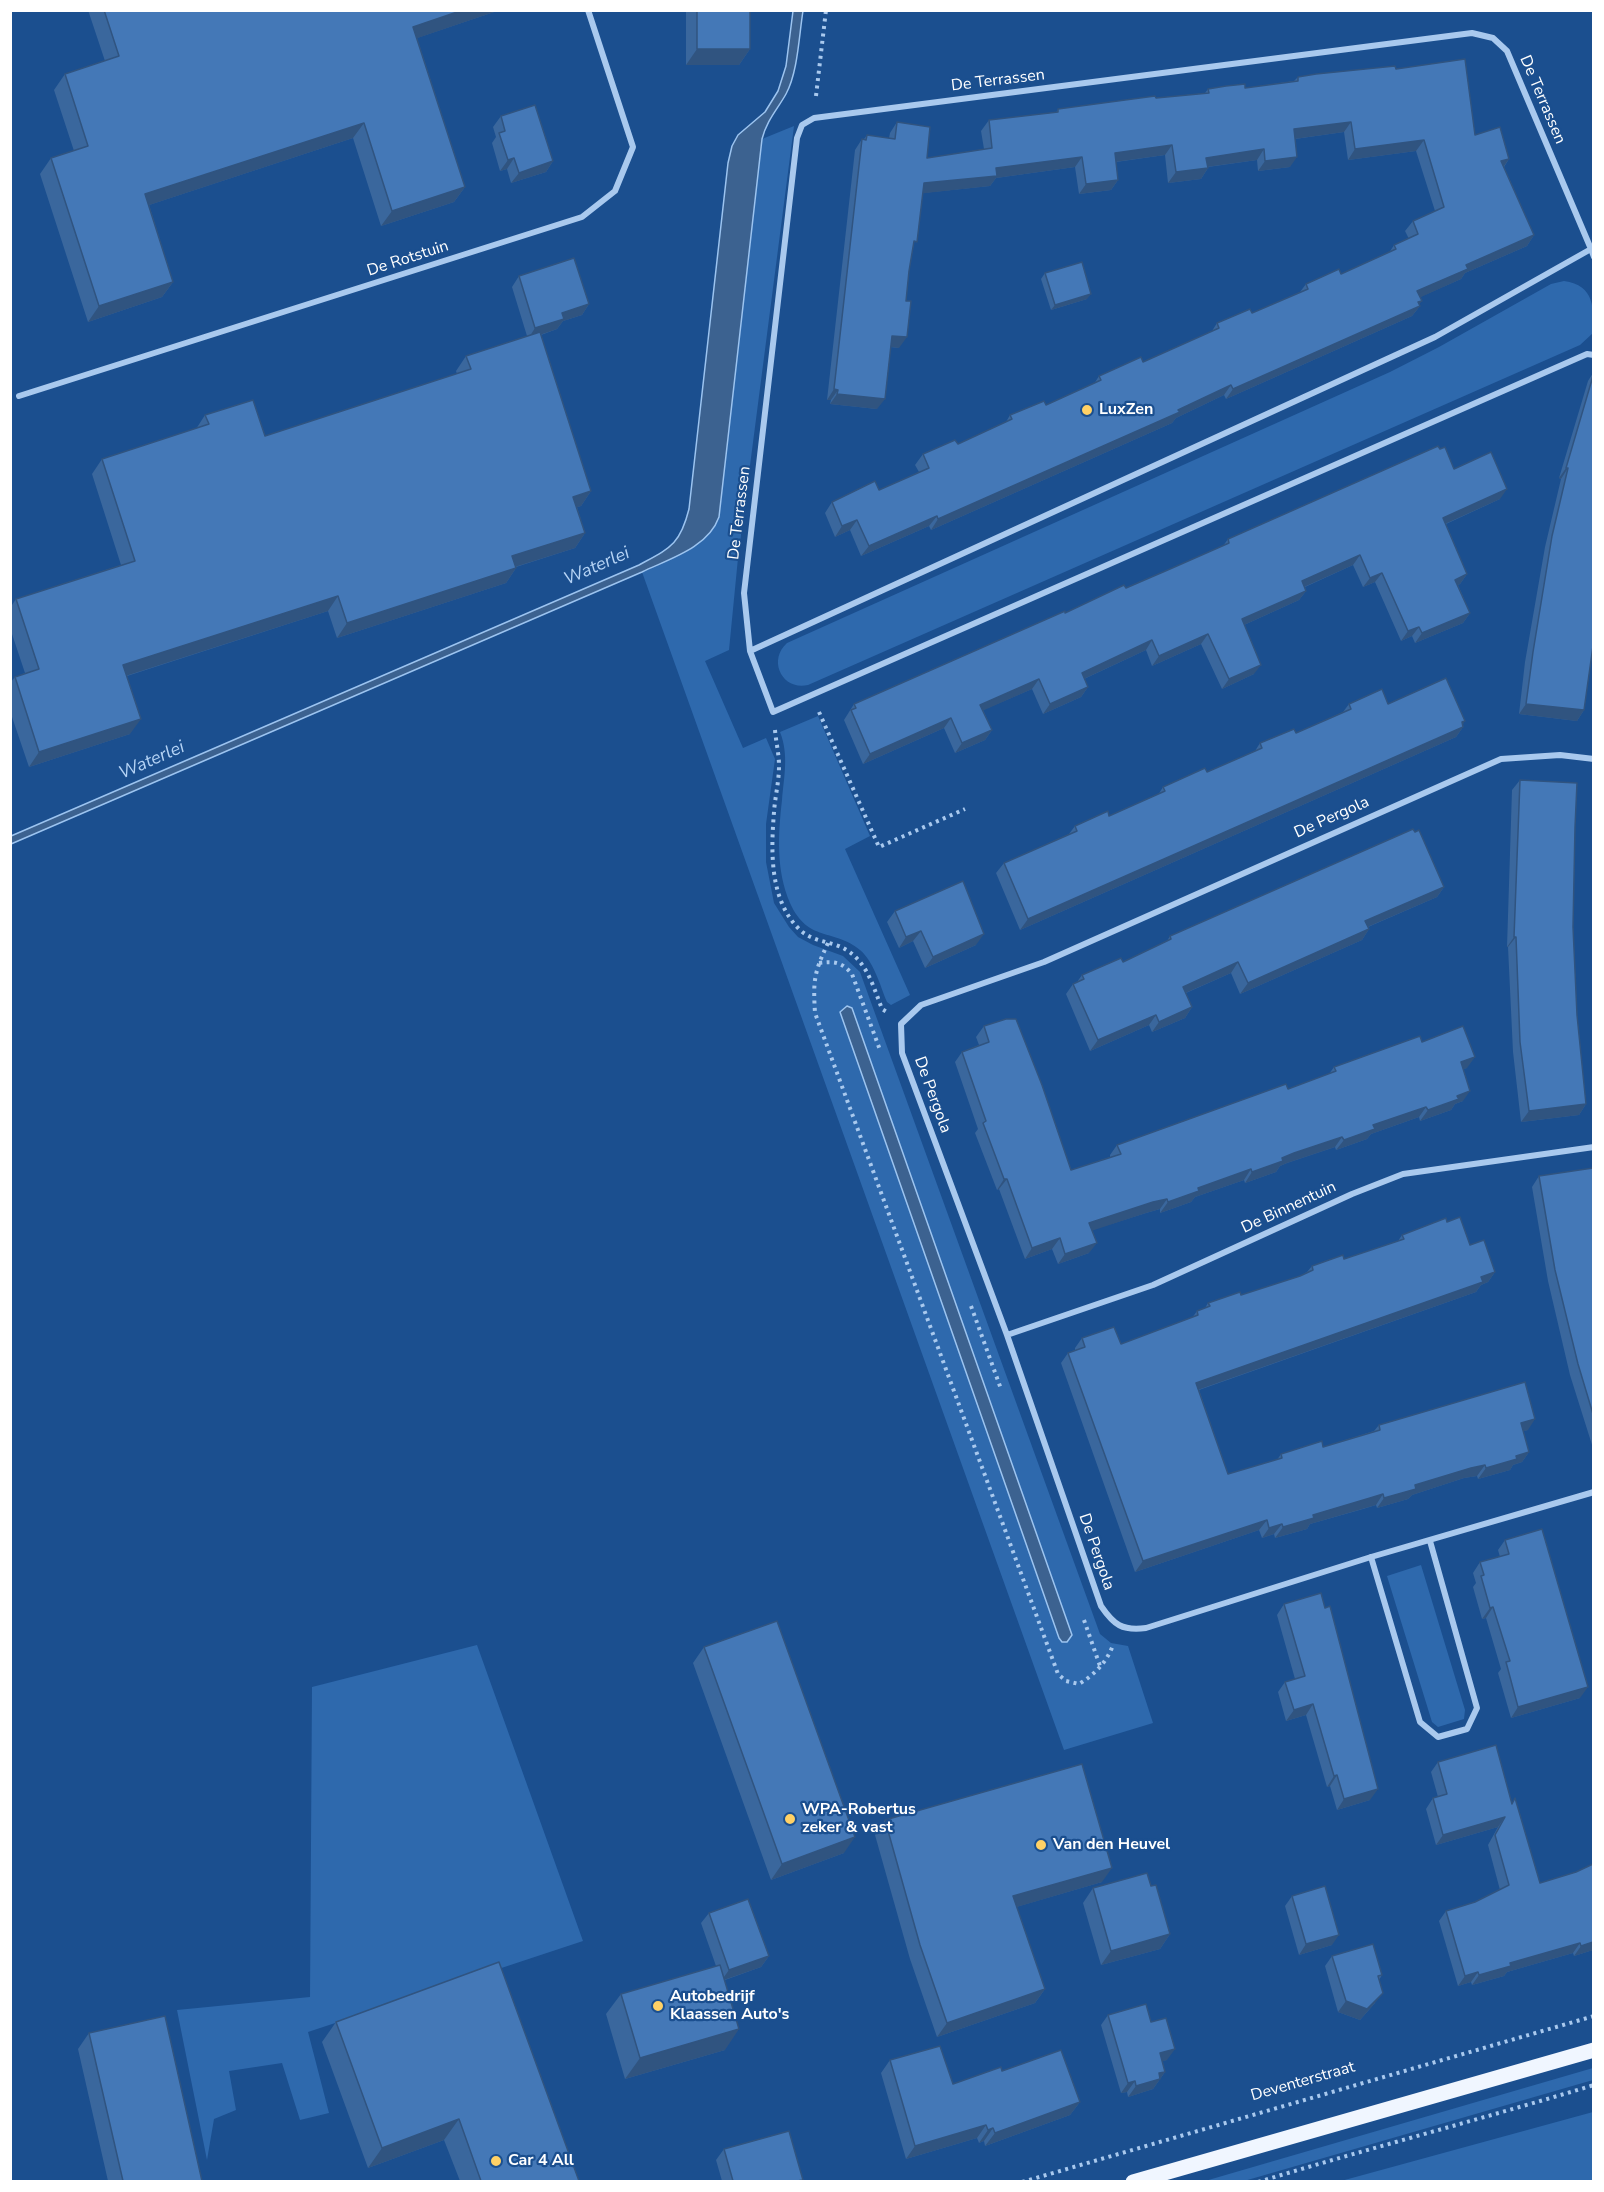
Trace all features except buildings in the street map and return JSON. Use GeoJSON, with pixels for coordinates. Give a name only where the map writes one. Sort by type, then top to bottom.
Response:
{"type":"FeatureCollection","features":[{"type":"Feature","properties":{"kind":"main road"},"geometry":{"type":"LineString","coordinates":[[1133,2181],[1593,2049]]}},
{"type":"Feature","properties":{"kind":"street","name":"De Rotstuin"},"geometry":{"type":"LineString","coordinates":[[19,396],[582,217],[615,191],[633,147],[588,10]]}},
{"type":"Feature","properties":{"kind":"street","name":"De Terrassen"},"geometry":{"type":"LineString","coordinates":[[773,712],[750,651],[744,593],[797,138],[802,125],[814,118],[1472,33],[1492,38],[1507,51],[1593,257]]}},
{"type":"Feature","properties":{"kind":"street"},"geometry":{"type":"LineString","coordinates":[[750,651],[1435,337],[1591,249]]}},
{"type":"Feature","properties":{"kind":"street"},"geometry":{"type":"LineString","coordinates":[[773,712],[1587,354],[1593,355]]}},
{"type":"Feature","properties":{"kind":"street","name":"De Pergola"},"geometry":{"type":"LineString","coordinates":[[1121,1626],[1112,1622],[1101,1606],[1007,1335],[902,1053],[901,1024],[921,1005],[1044,962],[1502,759],[1560,755],[1593,759]]}},
{"type":"Feature","properties":{"kind":"street","name":"De Binnentuin"},"geometry":{"type":"LineString","coordinates":[[1007,1335],[1154,1285],[1352,1194],[1403,1174],[1593,1147]]}},
{"type":"Feature","properties":{"kind":"street"},"geometry":{"type":"LineString","coordinates":[[1121,1626],[1129,1630],[1146,1628],[1371,1557],[1593,1492]]}},
{"type":"Feature","properties":{"kind":"street"},"geometry":{"type":"LineString","coordinates":[[1371,1557],[1420,1722],[1438,1737],[1467,1730],[1477,1708],[1430,1541]]}},
{"type":"Feature","properties":{"kind":"path"},"geometry":{"type":"LineString","coordinates":[[814,118],[826,10]]}},
{"type":"Feature","properties":{"kind":"path"},"geometry":{"type":"LineString","coordinates":[[811,695],[879,847],[965,809]]}},
{"type":"Feature","properties":{"kind":"path"},"geometry":{"type":"LineString","coordinates":[[773,712],[779,766],[774,811],[775,880],[779,895],[793,922],[806,934],[844,948],[857,957],[866,968],[882,1009],[901,1024]]}},
{"type":"Feature","properties":{"kind":"path"},"geometry":{"type":"LineString","coordinates":[[828,943],[815,970],[813,988],[815,1012],[1058,1674],[1066,1681],[1078,1684],[1089,1678],[1101,1667],[1111,1651],[1121,1626]]}},
{"type":"Feature","properties":{"kind":"path"},"geometry":{"type":"LineString","coordinates":[[819,963],[830,961],[844,964],[852,974],[880,1052]]}},
{"type":"Feature","properties":{"kind":"path"},"geometry":{"type":"LineString","coordinates":[[969,1298],[1005,1399]]}},
{"type":"Feature","properties":{"kind":"path"},"geometry":{"type":"LineString","coordinates":[[1081,1611],[1101,1667]]}},
{"type":"Feature","properties":{"kind":"path","name":"Deventerstraat"},"geometry":{"type":"LineString","coordinates":[[1022,2181],[1593,2016]]}},
{"type":"Feature","properties":{"kind":"path"},"geometry":{"type":"LineString","coordinates":[[1258,2181],[1503,2113],[1593,2085]]}},
{"type":"Feature","properties":{"kind":"shaded area"},"geometry":{"type":"Polygon","coordinates":[[[793,11],[803,11],[798,53],[790,85],[769,121],[762,139],[719,517],[714,528],[706,537],[697,545],[642,572],[11,844],[11,836],[639,565],[672,544],[682,531],[689,509],[728,163],[732,146],[738,135],[765,112],[778,91],[786,66],[793,11]]]}},
{"type":"Feature","properties":{"kind":"shaded area"},"geometry":{"type":"Polygon","coordinates":[[[794,126],[738,558],[729,650],[705,661],[743,748],[766,738],[775,759],[766,824],[766,862],[774,903],[798,937],[843,956],[860,972],[1100,1634],[1111,1643],[1128,1646],[1153,1723],[1064,1750],[642,572],[687,550],[719,518],[762,139],[794,126]]]}},
{"type":"Feature","properties":{"kind":"shaded area"},"geometry":{"type":"Polygon","coordinates":[[[1564,281],[1582,287],[1591,300],[1593,333],[1580,345],[808,685],[791,684],[781,673],[778,658],[787,643],[1390,372],[1551,284],[1564,281]]]}},
{"type":"Feature","properties":{"kind":"shaded area"},"geometry":{"type":"Polygon","coordinates":[[[818,716],[870,836],[845,849],[910,995],[891,1005],[887,1002],[873,967],[865,955],[850,943],[813,930],[805,924],[797,916],[785,891],[780,865],[779,839],[785,774],[785,757],[780,732],[818,716]]]}},
{"type":"Feature","properties":{"kind":"shaded area"},"geometry":{"type":"Polygon","coordinates":[[[847,1006],[852,1008],[1072,1635],[1067,1642],[1062,1642],[1059,1638],[840,1012],[847,1006]]]}},
{"type":"Feature","properties":{"kind":"shaded area"},"geometry":{"type":"Polygon","coordinates":[[[1421,1565],[1465,1710],[1464,1719],[1438,1727],[1432,1722],[1387,1576],[1421,1565]]]}},
{"type":"Feature","properties":{"kind":"shaded area"},"geometry":{"type":"Polygon","coordinates":[[[477,1645],[583,1941],[308,2032],[329,2113],[300,2120],[282,2063],[229,2071],[236,2110],[214,2119],[207,2160],[177,2010],[310,1997],[312,1687],[477,1645]]]}},
{"type":"Feature","properties":{"kind":"shaded area"},"geometry":{"type":"Polygon","coordinates":[[[1593,2068],[1593,2080],[1244,2181],[1205,2181],[1593,2068]]]}},
{"type":"Feature","properties":{"kind":"shaded area"},"geometry":{"type":"Polygon","coordinates":[[[1593,2112],[1593,2181],[1341,2181],[1593,2112]]]}},
{"type":"Feature","properties":{"kind":"place","name":"LuxZen"},"geometry":{"type":"Point","coordinates":[1087,410]}},
{"type":"Feature","properties":{"kind":"place","name":"WPA-Robertus zeker & vast"},"geometry":{"type":"Point","coordinates":[790,1819]}},
{"type":"Feature","properties":{"kind":"place","name":"Van den Heuvel"},"geometry":{"type":"Point","coordinates":[1041,1845]}},
{"type":"Feature","properties":{"kind":"place","name":"Autobedrijf Klaassen Auto's"},"geometry":{"type":"Point","coordinates":[658,2006]}},
{"type":"Feature","properties":{"kind":"place","name":"Car 4 All"},"geometry":{"type":"Point","coordinates":[496,2161]}},
{"type":"Feature","properties":{"kind":"water label","name":"Waterlei"},"geometry":{"type":"Point","coordinates":[597,567]}},
{"type":"Feature","properties":{"kind":"water label","name":"Waterlei"},"geometry":{"type":"Point","coordinates":[152,761]}}]}
